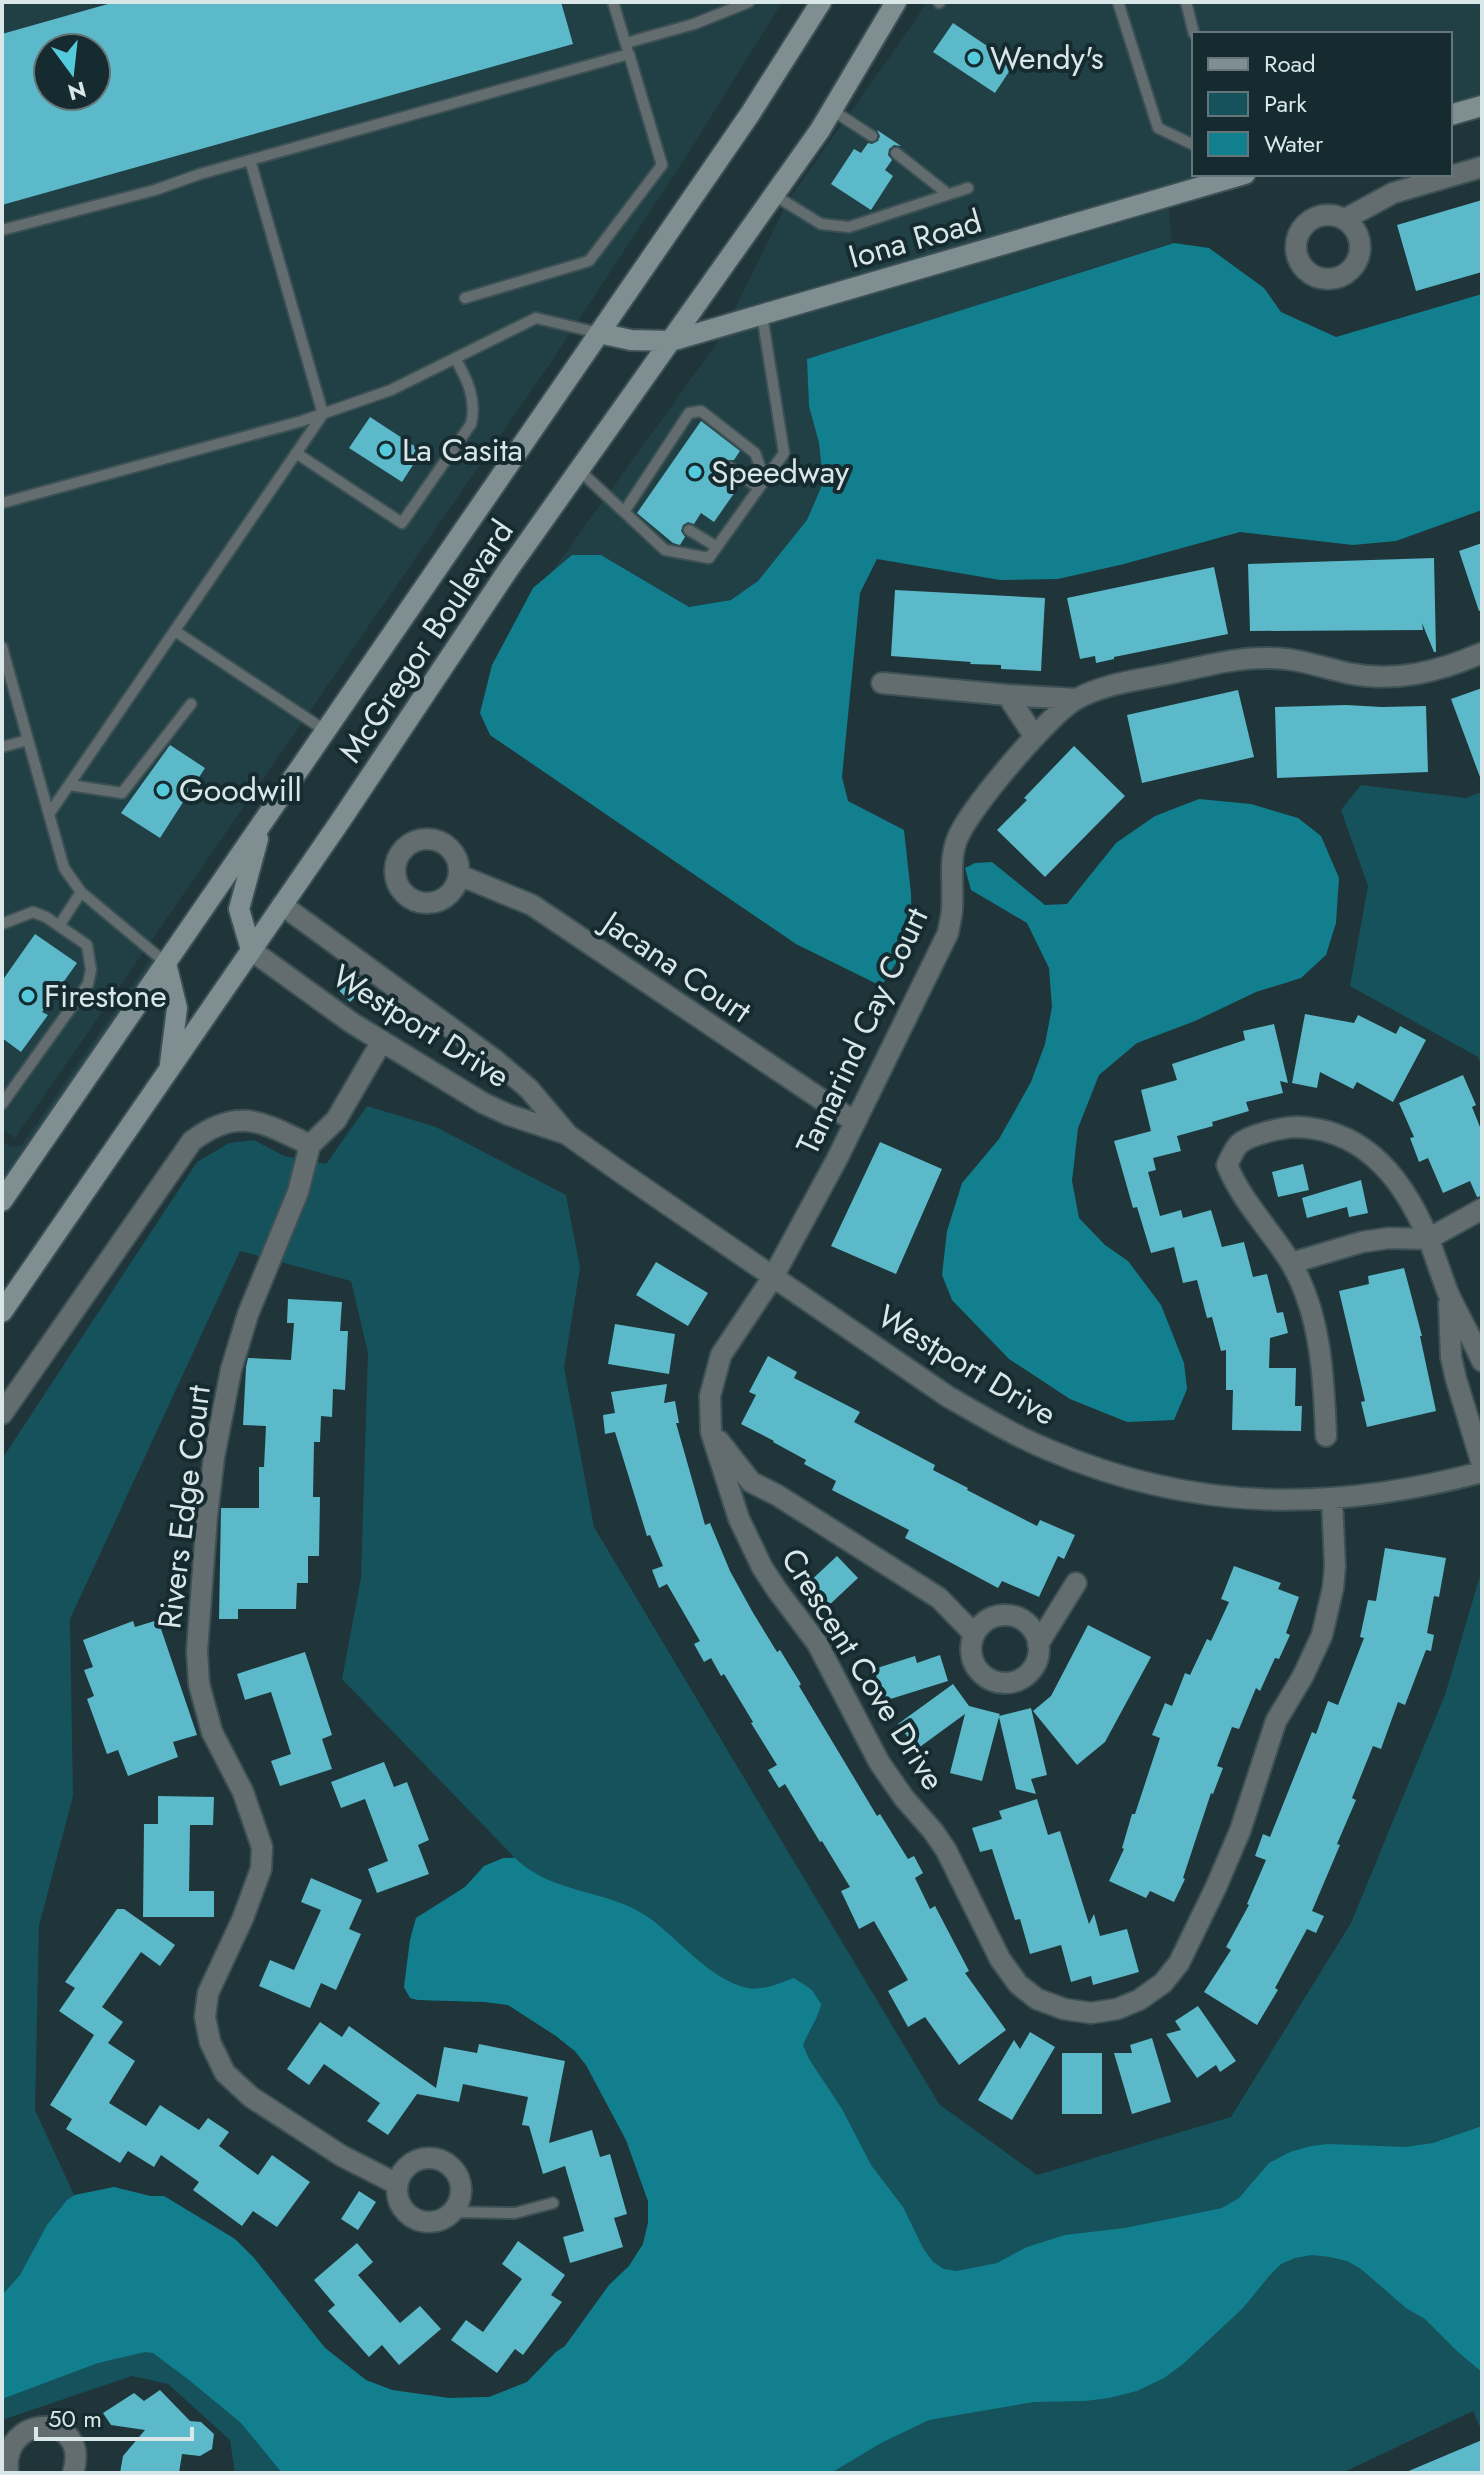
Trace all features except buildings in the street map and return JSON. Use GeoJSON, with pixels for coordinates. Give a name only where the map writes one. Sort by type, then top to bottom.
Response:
{"type":"FeatureCollection","features":[{"type":"Feature","properties":{"kind":"main road","name":"McGregor Boulevard"},"geometry":{"type":"LineString","coordinates":[[2,1201],[750,114],[821,2]]}},
{"type":"Feature","properties":{"kind":"main road","name":"McGregor Boulevard"},"geometry":{"type":"LineString","coordinates":[[2,1312],[508,570],[774,195],[832,110],[896,2]]}},
{"type":"Feature","properties":{"kind":"main road"},"geometry":{"type":"LineString","coordinates":[[1452,114],[1482,106]]}},
{"type":"Feature","properties":{"kind":"main road","name":"Iona Road"},"geometry":{"type":"LineString","coordinates":[[599,333],[631,340],[671,341],[1211,179],[1231,176]]}},
{"type":"Feature","properties":{"kind":"main road"},"geometry":{"type":"LineString","coordinates":[[251,950],[239,909],[262,823]]}},
{"type":"Feature","properties":{"kind":"main road"},"geometry":{"type":"LineString","coordinates":[[166,963],[177,1008],[170,1068]]}},
{"type":"Feature","properties":{"kind":"street"},"geometry":{"type":"LineString","coordinates":[[1452,176],[1482,167]]}},
{"type":"Feature","properties":{"kind":"street"},"geometry":{"type":"LineString","coordinates":[[1345,219],[1393,193],[1451,176]]}},
{"type":"Feature","properties":{"kind":"street","name":"Tamarind Cay Court"},"geometry":{"type":"LineString","coordinates":[[773,1277],[855,1122],[948,933],[952,910],[951,860],[957,838],[971,814],[1055,716],[1076,699],[1128,682],[1244,660],[1295,660],[1350,674],[1389,677],[1435,671],[1482,653]]}},
{"type":"Feature","properties":{"kind":"street","name":"Tamarind Cay Court"},"geometry":{"type":"LineString","coordinates":[[882,683],[1076,699]]}},
{"type":"Feature","properties":{"kind":"street"},"geometry":{"type":"LineString","coordinates":[[1007,695],[1035,737]]}},
{"type":"Feature","properties":{"kind":"street","name":"Jacana Court"},"geometry":{"type":"LineString","coordinates":[[459,875],[532,905],[855,1122]]}},
{"type":"Feature","properties":{"kind":"street","name":"Westport Drive"},"geometry":{"type":"LineString","coordinates":[[282,905],[495,1060],[529,1089],[568,1135],[947,1396],[998,1426],[1075,1461],[1143,1483],[1239,1499],[1285,1501],[1378,1495],[1431,1486],[1482,1472]]}},
{"type":"Feature","properties":{"kind":"street","name":"Westport Drive"},"geometry":{"type":"LineString","coordinates":[[251,950],[352,1023],[483,1103],[568,1135]]}},
{"type":"Feature","properties":{"kind":"street"},"geometry":{"type":"LineString","coordinates":[[2,1414],[192,1141],[210,1127],[232,1120],[263,1123],[310,1145],[336,1120],[382,1041]]}},
{"type":"Feature","properties":{"kind":"street"},"geometry":{"type":"LineString","coordinates":[[1326,1436],[1324,1384],[1316,1336],[1305,1297],[1291,1263],[1236,1187],[1227,1165],[1240,1144],[1290,1127],[1318,1128],[1339,1135],[1376,1159],[1392,1174],[1405,1193],[1428,1239],[1449,1295],[1482,1361]]}},
{"type":"Feature","properties":{"kind":"street","name":"Rivers Edge Court"},"geometry":{"type":"LineString","coordinates":[[310,1145],[298,1192],[248,1314],[231,1370],[214,1457],[198,1615],[199,1684],[212,1732],[243,1792],[262,1847],[261,1869],[243,1918],[208,1993],[205,2017],[210,2042],[225,2073],[251,2097],[342,2156],[397,2184]]}},
{"type":"Feature","properties":{"kind":"street"},"geometry":{"type":"LineString","coordinates":[[1291,1263],[1375,1240],[1428,1239],[1482,1209]]}},
{"type":"Feature","properties":{"kind":"street","name":"Crescent Cove Drive"},"geometry":{"type":"LineString","coordinates":[[773,1277],[721,1355],[710,1396],[711,1432],[739,1519],[762,1567],[817,1643],[879,1762],[946,1850],[1000,1959],[1018,1984],[1037,1999],[1064,2009],[1091,2013],[1117,2009],[1139,2000],[1163,1983],[1179,1963],[1240,1831],[1276,1721],[1303,1676],[1322,1635],[1335,1566],[1332,1499]]}},
{"type":"Feature","properties":{"kind":"street"},"geometry":{"type":"LineString","coordinates":[[1449,1295],[1453,1368],[1482,1464]]}},
{"type":"Feature","properties":{"kind":"street"},"geometry":{"type":"LineString","coordinates":[[711,1432],[751,1482],[777,1495],[939,1598],[974,1634]]}},
{"type":"Feature","properties":{"kind":"street"},"geometry":{"type":"LineString","coordinates":[[1038,1644],[1076,1583]]}},
{"type":"Feature","properties":{"kind":"street"},"geometry":{"type":"LineString","coordinates":[[1010,1616],[1021,1619],[1029,1625],[1038,1644],[1034,1667],[1016,1681],[1005,1683],[984,1675],[976,1667],[972,1656],[974,1634],[989,1619],[1010,1616]]}},
{"type":"Feature","properties":{"kind":"street"},"geometry":{"type":"LineString","coordinates":[[428,2158],[449,2164],[461,2182],[462,2193],[454,2212],[435,2222],[415,2219],[400,2204],[397,2184],[408,2165],[428,2158]]}},
{"type":"Feature","properties":{"kind":"street"},"geometry":{"type":"LineString","coordinates":[[8,2473],[6,2458],[15,2437],[35,2426],[47,2426],[67,2437],[73,2447],[76,2458],[73,2473]]}},
{"type":"Feature","properties":{"kind":"lane"},"geometry":{"type":"LineString","coordinates":[[465,298],[589,261],[662,165],[613,2]]}},
{"type":"Feature","properties":{"kind":"lane"},"geometry":{"type":"LineString","coordinates":[[2,230],[155,190],[627,48],[749,2]]}},
{"type":"Feature","properties":{"kind":"lane"},"geometry":{"type":"LineString","coordinates":[[1118,2],[1158,128],[1192,144]]}},
{"type":"Feature","properties":{"kind":"lane"},"geometry":{"type":"LineString","coordinates":[[1186,2],[1194,32]]}},
{"type":"Feature","properties":{"kind":"lane"},"geometry":{"type":"LineString","coordinates":[[832,110],[872,136]]}},
{"type":"Feature","properties":{"kind":"lane"},"geometry":{"type":"LineString","coordinates":[[896,153],[948,194]]}},
{"type":"Feature","properties":{"kind":"lane"},"geometry":{"type":"LineString","coordinates":[[250,160],[323,414]]}},
{"type":"Feature","properties":{"kind":"lane"},"geometry":{"type":"LineString","coordinates":[[774,195],[821,224],[849,227],[968,188]]}},
{"type":"Feature","properties":{"kind":"lane"},"geometry":{"type":"LineString","coordinates":[[579,470],[665,550],[709,558],[784,453],[762,315]]}},
{"type":"Feature","properties":{"kind":"lane"},"geometry":{"type":"LineString","coordinates":[[2,503],[323,414],[391,390],[536,318],[599,333]]}},
{"type":"Feature","properties":{"kind":"lane"},"geometry":{"type":"LineString","coordinates":[[296,453],[402,523],[471,424],[472,396],[455,358]]}},
{"type":"Feature","properties":{"kind":"lane"},"geometry":{"type":"LineString","coordinates":[[624,512],[640,499],[689,413],[701,411],[755,453],[762,484]]}},
{"type":"Feature","properties":{"kind":"lane"},"geometry":{"type":"LineString","coordinates":[[49,814],[323,414]]}},
{"type":"Feature","properties":{"kind":"lane"},"geometry":{"type":"LineString","coordinates":[[678,430],[689,438]]}},
{"type":"Feature","properties":{"kind":"lane"},"geometry":{"type":"LineString","coordinates":[[729,467],[762,484]]}},
{"type":"Feature","properties":{"kind":"lane"},"geometry":{"type":"LineString","coordinates":[[689,530],[717,547]]}},
{"type":"Feature","properties":{"kind":"lane"},"geometry":{"type":"LineString","coordinates":[[175,631],[326,731]]}},
{"type":"Feature","properties":{"kind":"lane"},"geometry":{"type":"LineString","coordinates":[[2,647],[64,868],[81,892],[166,963]]}},
{"type":"Feature","properties":{"kind":"lane"},"geometry":{"type":"LineString","coordinates":[[69,785],[122,793],[191,704]]}},
{"type":"Feature","properties":{"kind":"lane"},"geometry":{"type":"LineString","coordinates":[[2,747],[28,740]]}},
{"type":"Feature","properties":{"kind":"lane"},"geometry":{"type":"LineString","coordinates":[[59,926],[81,892]]}},
{"type":"Feature","properties":{"kind":"lane"},"geometry":{"type":"LineString","coordinates":[[2,924],[33,912],[87,945],[91,970],[88,984],[2,1104]]}},
{"type":"Feature","properties":{"kind":"lane"},"geometry":{"type":"LineString","coordinates":[[454,2212],[515,2213],[553,2203]]}},
{"type":"Feature","properties":{"kind":"shaded area"},"geometry":{"type":"Polygon","coordinates":[[[2,2],[782,2],[689,152],[553,359],[15,1138],[2,1129],[2,2]]]}},
{"type":"Feature","properties":{"kind":"shaded area"},"geometry":{"type":"Polygon","coordinates":[[[926,2],[1482,2],[1482,94],[1452,102],[1452,32],[1192,32],[1192,176],[1195,176],[734,310],[789,199],[926,2]]]}},
{"type":"Feature","properties":{"kind":"shaded area"},"geometry":{"type":"Polygon","coordinates":[[[1169,209],[1172,243],[807,359],[809,406],[819,443],[823,483],[807,520],[786,548],[758,581],[731,600],[689,607],[601,555],[551,573],[720,339],[1169,209]]]}},
{"type":"Feature","properties":{"kind":"shaded area"},"geometry":{"type":"Polygon","coordinates":[[[153,955],[154,959],[2,1181],[2,1141],[11,1147],[21,1146],[153,955]]]}},
{"type":"Feature","properties":{"kind":"green space"},"geometry":{"type":"Polygon","coordinates":[[[1361,785],[1466,798],[1482,792],[1482,1067],[1478,1057],[1350,986],[1368,886],[1341,810],[1361,785]]]}},
{"type":"Feature","properties":{"kind":"green space"},"geometry":{"type":"Polygon","coordinates":[[[367,1106],[436,1127],[566,1195],[580,1268],[564,1367],[594,1527],[939,2104],[1037,2175],[1231,2117],[1351,1923],[1445,1695],[1482,1569],[1482,2432],[1473,2411],[1342,2473],[235,2473],[230,2440],[168,2384],[132,2376],[2,2420],[2,1459],[197,1162],[229,1143],[254,1140],[284,1156],[326,1164],[367,1106]],[[240,1251],[70,1619],[73,1796],[39,1926],[35,2110],[74,2195],[114,2187],[150,2196],[164,2196],[235,2239],[254,2258],[325,2348],[366,2380],[392,2390],[449,2398],[489,2397],[527,2382],[565,2346],[643,2244],[648,2223],[648,2201],[626,2140],[586,2065],[574,2051],[508,2005],[418,2000],[410,1998],[404,1987],[416,1918],[460,1890],[492,1863],[514,1857],[342,1679],[361,1578],[368,1353],[351,1281],[240,1251]]]}},
{"type":"Feature","properties":{"kind":"water"},"geometry":{"type":"Polygon","coordinates":[[[1174,243],[1209,248],[1264,288],[1281,312],[1336,337],[1482,294],[1482,510],[1396,541],[1353,545],[1240,532],[1058,579],[1000,580],[877,559],[860,593],[842,777],[848,801],[904,830],[912,938],[884,982],[877,984],[796,944],[490,735],[480,713],[492,665],[533,588],[572,555],[601,555],[689,607],[731,600],[758,581],[807,520],[823,483],[819,443],[809,406],[807,359],[1174,243]]]}},
{"type":"Feature","properties":{"kind":"water"},"geometry":{"type":"Polygon","coordinates":[[[1199,799],[1251,804],[1298,818],[1321,836],[1339,878],[1336,923],[1326,955],[1301,978],[1256,992],[1195,1021],[1137,1043],[1099,1075],[1078,1128],[1072,1181],[1079,1218],[1105,1245],[1128,1261],[1161,1305],[1184,1363],[1187,1389],[1174,1420],[1127,1422],[1070,1399],[1009,1359],[952,1300],[942,1275],[947,1231],[962,1183],[999,1139],[1031,1082],[1045,1044],[1052,1007],[1049,968],[1027,923],[971,890],[965,868],[975,863],[992,862],[1045,905],[1067,904],[1116,843],[1155,816],[1199,799]]]}},
{"type":"Feature","properties":{"kind":"water"},"geometry":{"type":"Polygon","coordinates":[[[503,1858],[515,1858],[530,1870],[563,1886],[632,1908],[660,1926],[707,1967],[733,1983],[759,1988],[794,1978],[812,1990],[821,2004],[803,2045],[809,2059],[842,2109],[871,2165],[903,2207],[923,2248],[933,2262],[944,2269],[957,2271],[997,2263],[1027,2247],[1065,2235],[1125,2228],[1222,2208],[1239,2198],[1269,2163],[1311,2146],[1405,2147],[1433,2143],[1482,2126],[1482,2372],[1425,2319],[1406,2308],[1361,2269],[1347,2261],[1312,2255],[1281,2264],[1243,2308],[1183,2364],[1164,2378],[1137,2391],[1085,2401],[1034,2402],[929,2420],[881,2443],[831,2473],[282,2473],[241,2423],[153,2353],[145,2352],[98,2363],[2,2399],[2,2295],[20,2275],[47,2225],[67,2200],[75,2195],[114,2187],[150,2196],[164,2196],[235,2239],[254,2258],[325,2348],[366,2380],[392,2390],[449,2398],[489,2397],[527,2382],[565,2346],[643,2244],[648,2223],[648,2201],[626,2140],[586,2065],[575,2051],[556,2036],[508,2005],[418,2000],[410,1998],[404,1987],[416,1918],[465,1887],[484,1866],[503,1858]]]}},
{"type":"Feature","properties":{"kind":"place","name":"Wendy's"},"geometry":{"type":"Point","coordinates":[974,58]}},
{"type":"Feature","properties":{"kind":"place","name":"La Casita"},"geometry":{"type":"Point","coordinates":[386,450]}},
{"type":"Feature","properties":{"kind":"place","name":"Speedway"},"geometry":{"type":"Point","coordinates":[695,472]}},
{"type":"Feature","properties":{"kind":"place","name":"Goodwill"},"geometry":{"type":"Point","coordinates":[163,790]}},
{"type":"Feature","properties":{"kind":"place","name":"Firestone"},"geometry":{"type":"Point","coordinates":[28,996]}}]}
